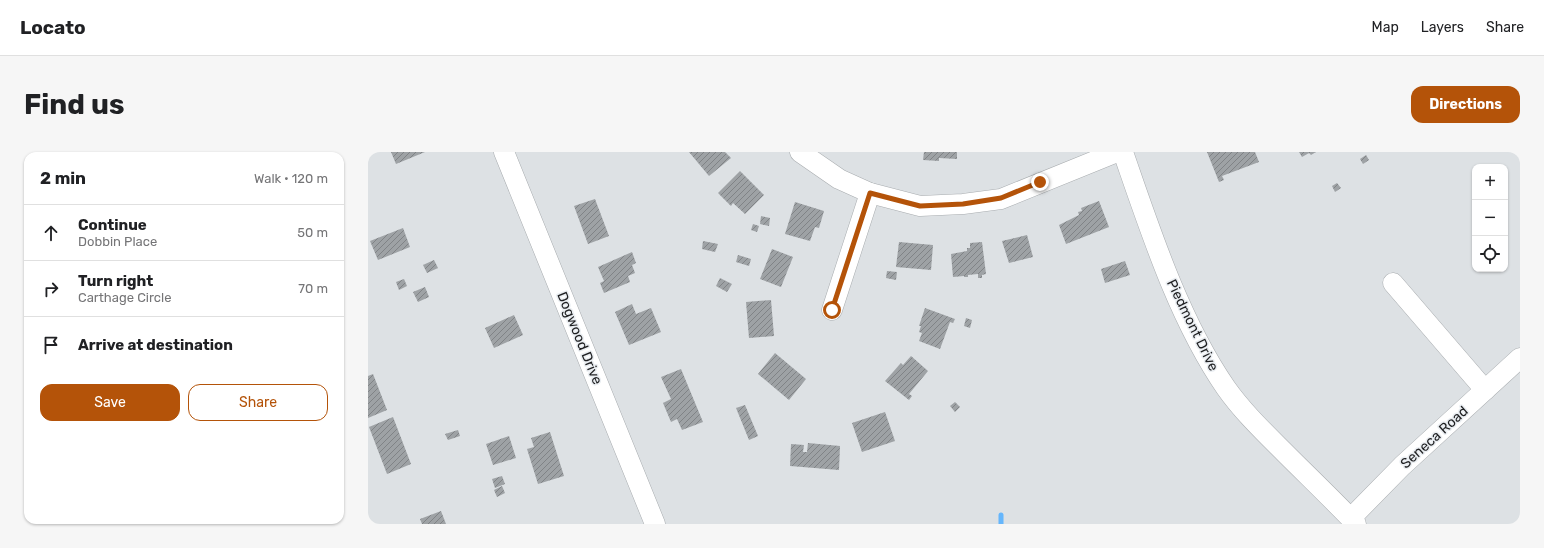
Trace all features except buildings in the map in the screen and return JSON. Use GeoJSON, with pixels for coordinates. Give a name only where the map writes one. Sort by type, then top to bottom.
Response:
{"type":"FeatureCollection","features":[{"type":"Feature","properties":{"kind":"street","name":"Dogwood Drive"},"geometry":{"type":"LineString","coordinates":[[504,152],[655,524]]}},
{"type":"Feature","properties":{"kind":"street"},"geometry":{"type":"LineString","coordinates":[[800,152],[839,179],[870,193],[920,206],[963,204],[1001,198],[1117,152]]}},
{"type":"Feature","properties":{"kind":"street","name":"Piedmont Drive"},"geometry":{"type":"LineString","coordinates":[[1123,152],[1161,257],[1185,314],[1206,357],[1227,389],[1248,416],[1354,521]]}},
{"type":"Feature","properties":{"kind":"street"},"geometry":{"type":"LineString","coordinates":[[832,310],[870,193]]}},
{"type":"Feature","properties":{"kind":"street"},"geometry":{"type":"LineString","coordinates":[[1393,283],[1485,390]]}},
{"type":"Feature","properties":{"kind":"street","name":"Seneca Road"},"geometry":{"type":"LineString","coordinates":[[1354,521],[1402,466],[1520,358]]}},
{"type":"Feature","properties":{"kind":"waterway"},"geometry":{"type":"LineString","coordinates":[[1001,515],[1001,524]]}},
{"type":"Feature","properties":{"kind":"route"},"geometry":{"type":"LineString","coordinates":[[832,310],[870,193],[920,206],[963,204],[1001,198],[1040,182]]}}]}
